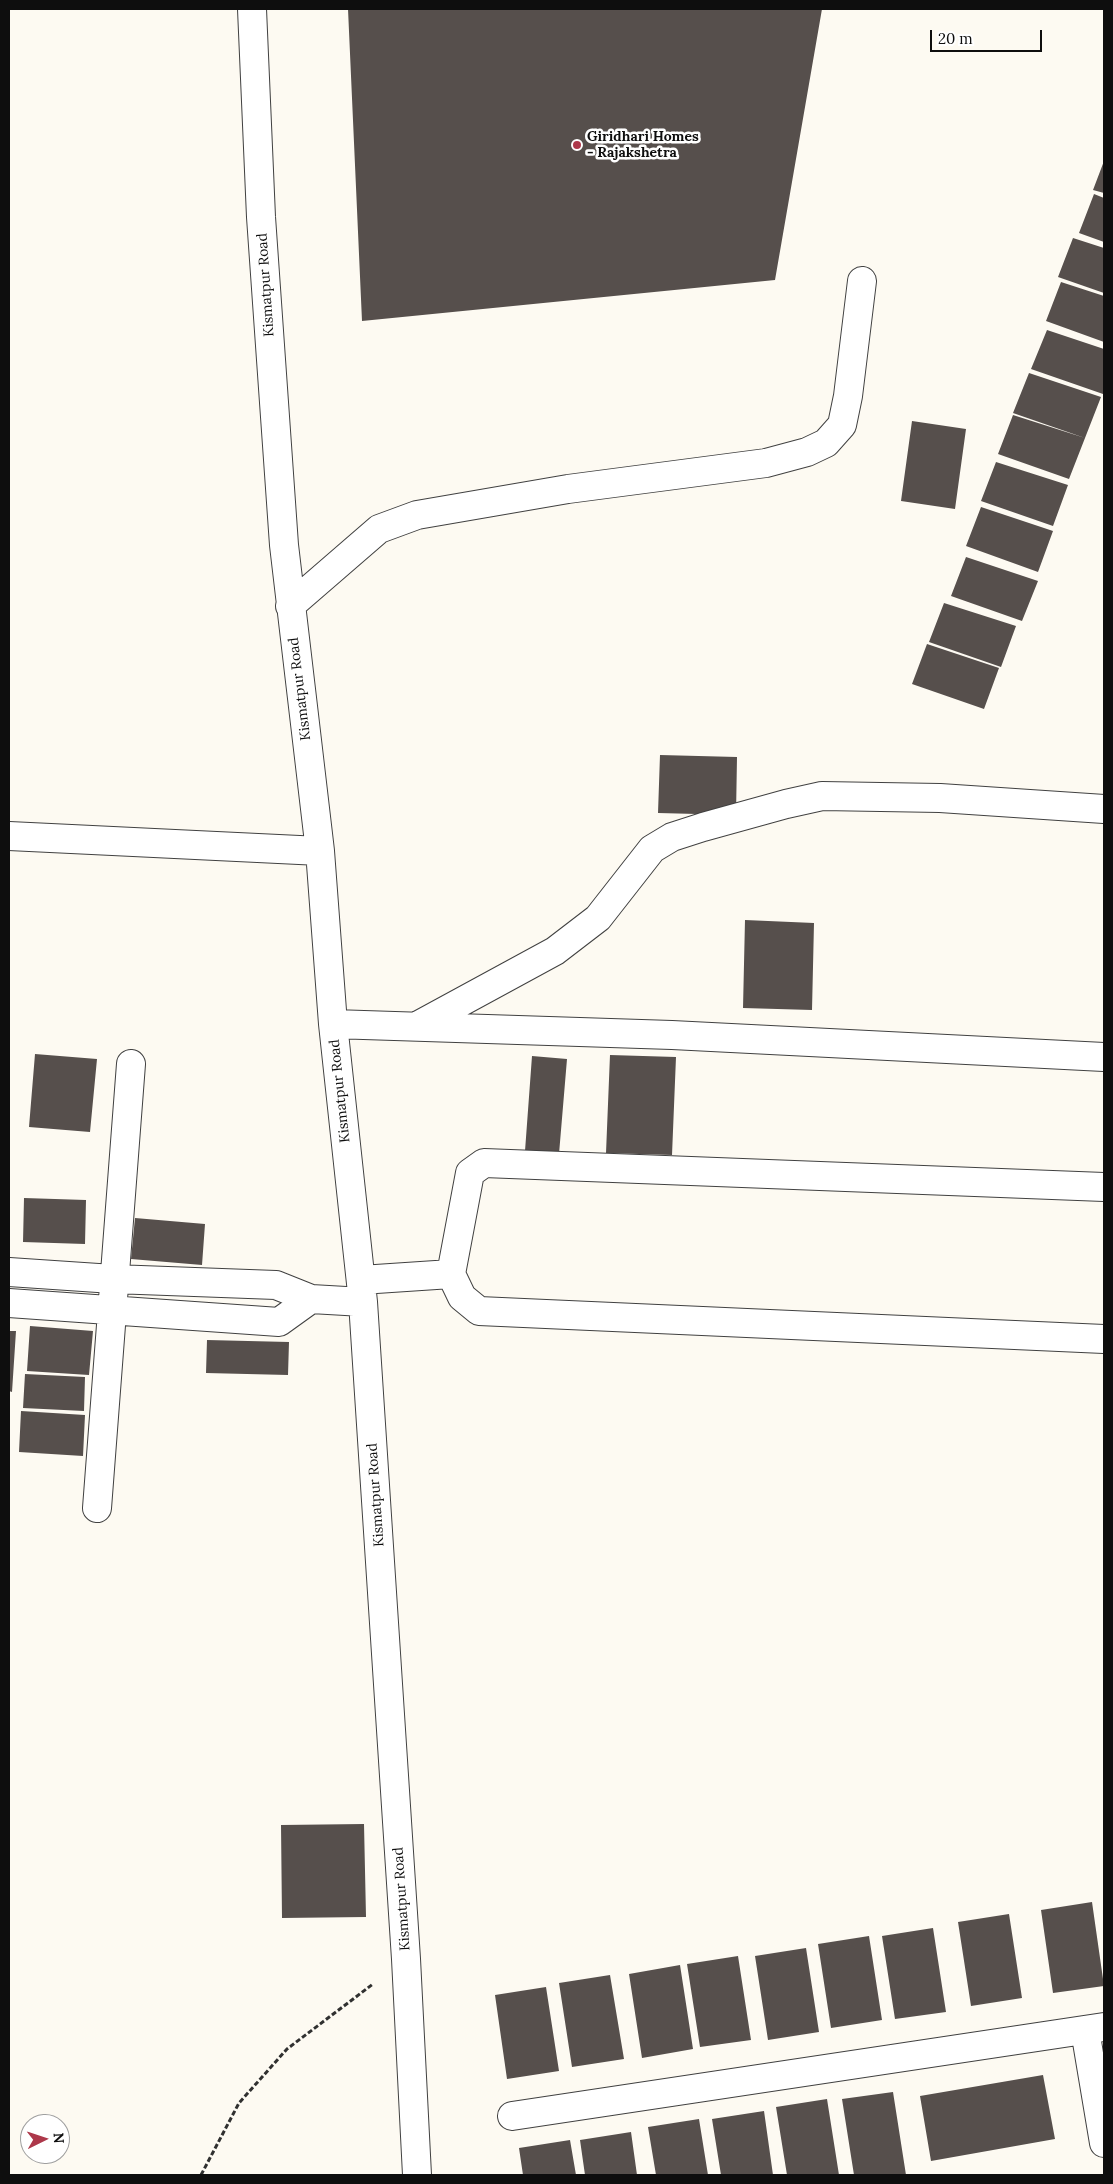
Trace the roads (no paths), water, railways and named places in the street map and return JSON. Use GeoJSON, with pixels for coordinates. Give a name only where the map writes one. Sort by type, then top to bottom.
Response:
{"type":"FeatureCollection","features":[{"type":"Feature","properties":{"kind":"street","name":"Kismatpur Road"},"geometry":{"type":"LineString","coordinates":[[252,9],[261,217],[283,535],[320,851],[333,1024],[362,1291],[406,1959],[417,2175]]}},
{"type":"Feature","properties":{"kind":"street"},"geometry":{"type":"LineString","coordinates":[[290,606],[380,529],[417,515],[568,489],[766,463],[807,452],[826,443],[842,425],[848,396],[862,282]]}},
{"type":"Feature","properties":{"kind":"street"},"geometry":{"type":"LineString","coordinates":[[416,1027],[555,951],[598,918],[652,849],[672,837],[703,827],[822,796],[940,798],[1104,808]]}},
{"type":"Feature","properties":{"kind":"street"},"geometry":{"type":"LineString","coordinates":[[9,836],[320,851]]}},
{"type":"Feature","properties":{"kind":"street"},"geometry":{"type":"LineString","coordinates":[[333,1024],[672,1035],[1104,1057]]}},
{"type":"Feature","properties":{"kind":"street"},"geometry":{"type":"LineString","coordinates":[[97,1508],[113,1279],[131,1064]]}},
{"type":"Feature","properties":{"kind":"street"},"geometry":{"type":"LineString","coordinates":[[1104,1187],[484,1163],[470,1173],[451,1274],[462,1297],[479,1311],[1104,1339]]}},
{"type":"Feature","properties":{"kind":"street"},"geometry":{"type":"LineString","coordinates":[[9,1272],[113,1279],[276,1285],[311,1299]]}},
{"type":"Feature","properties":{"kind":"street"},"geometry":{"type":"LineString","coordinates":[[9,1303],[279,1322],[311,1299],[451,1274]]}},
{"type":"Feature","properties":{"kind":"street"},"geometry":{"type":"LineString","coordinates":[[512,2116],[1094,2029],[1104,2143]]}},
{"type":"Feature","properties":{"kind":"place","name":"Giridhari Homes - Rajakshetra"},"geometry":{"type":"Point","coordinates":[577,145]}}]}
